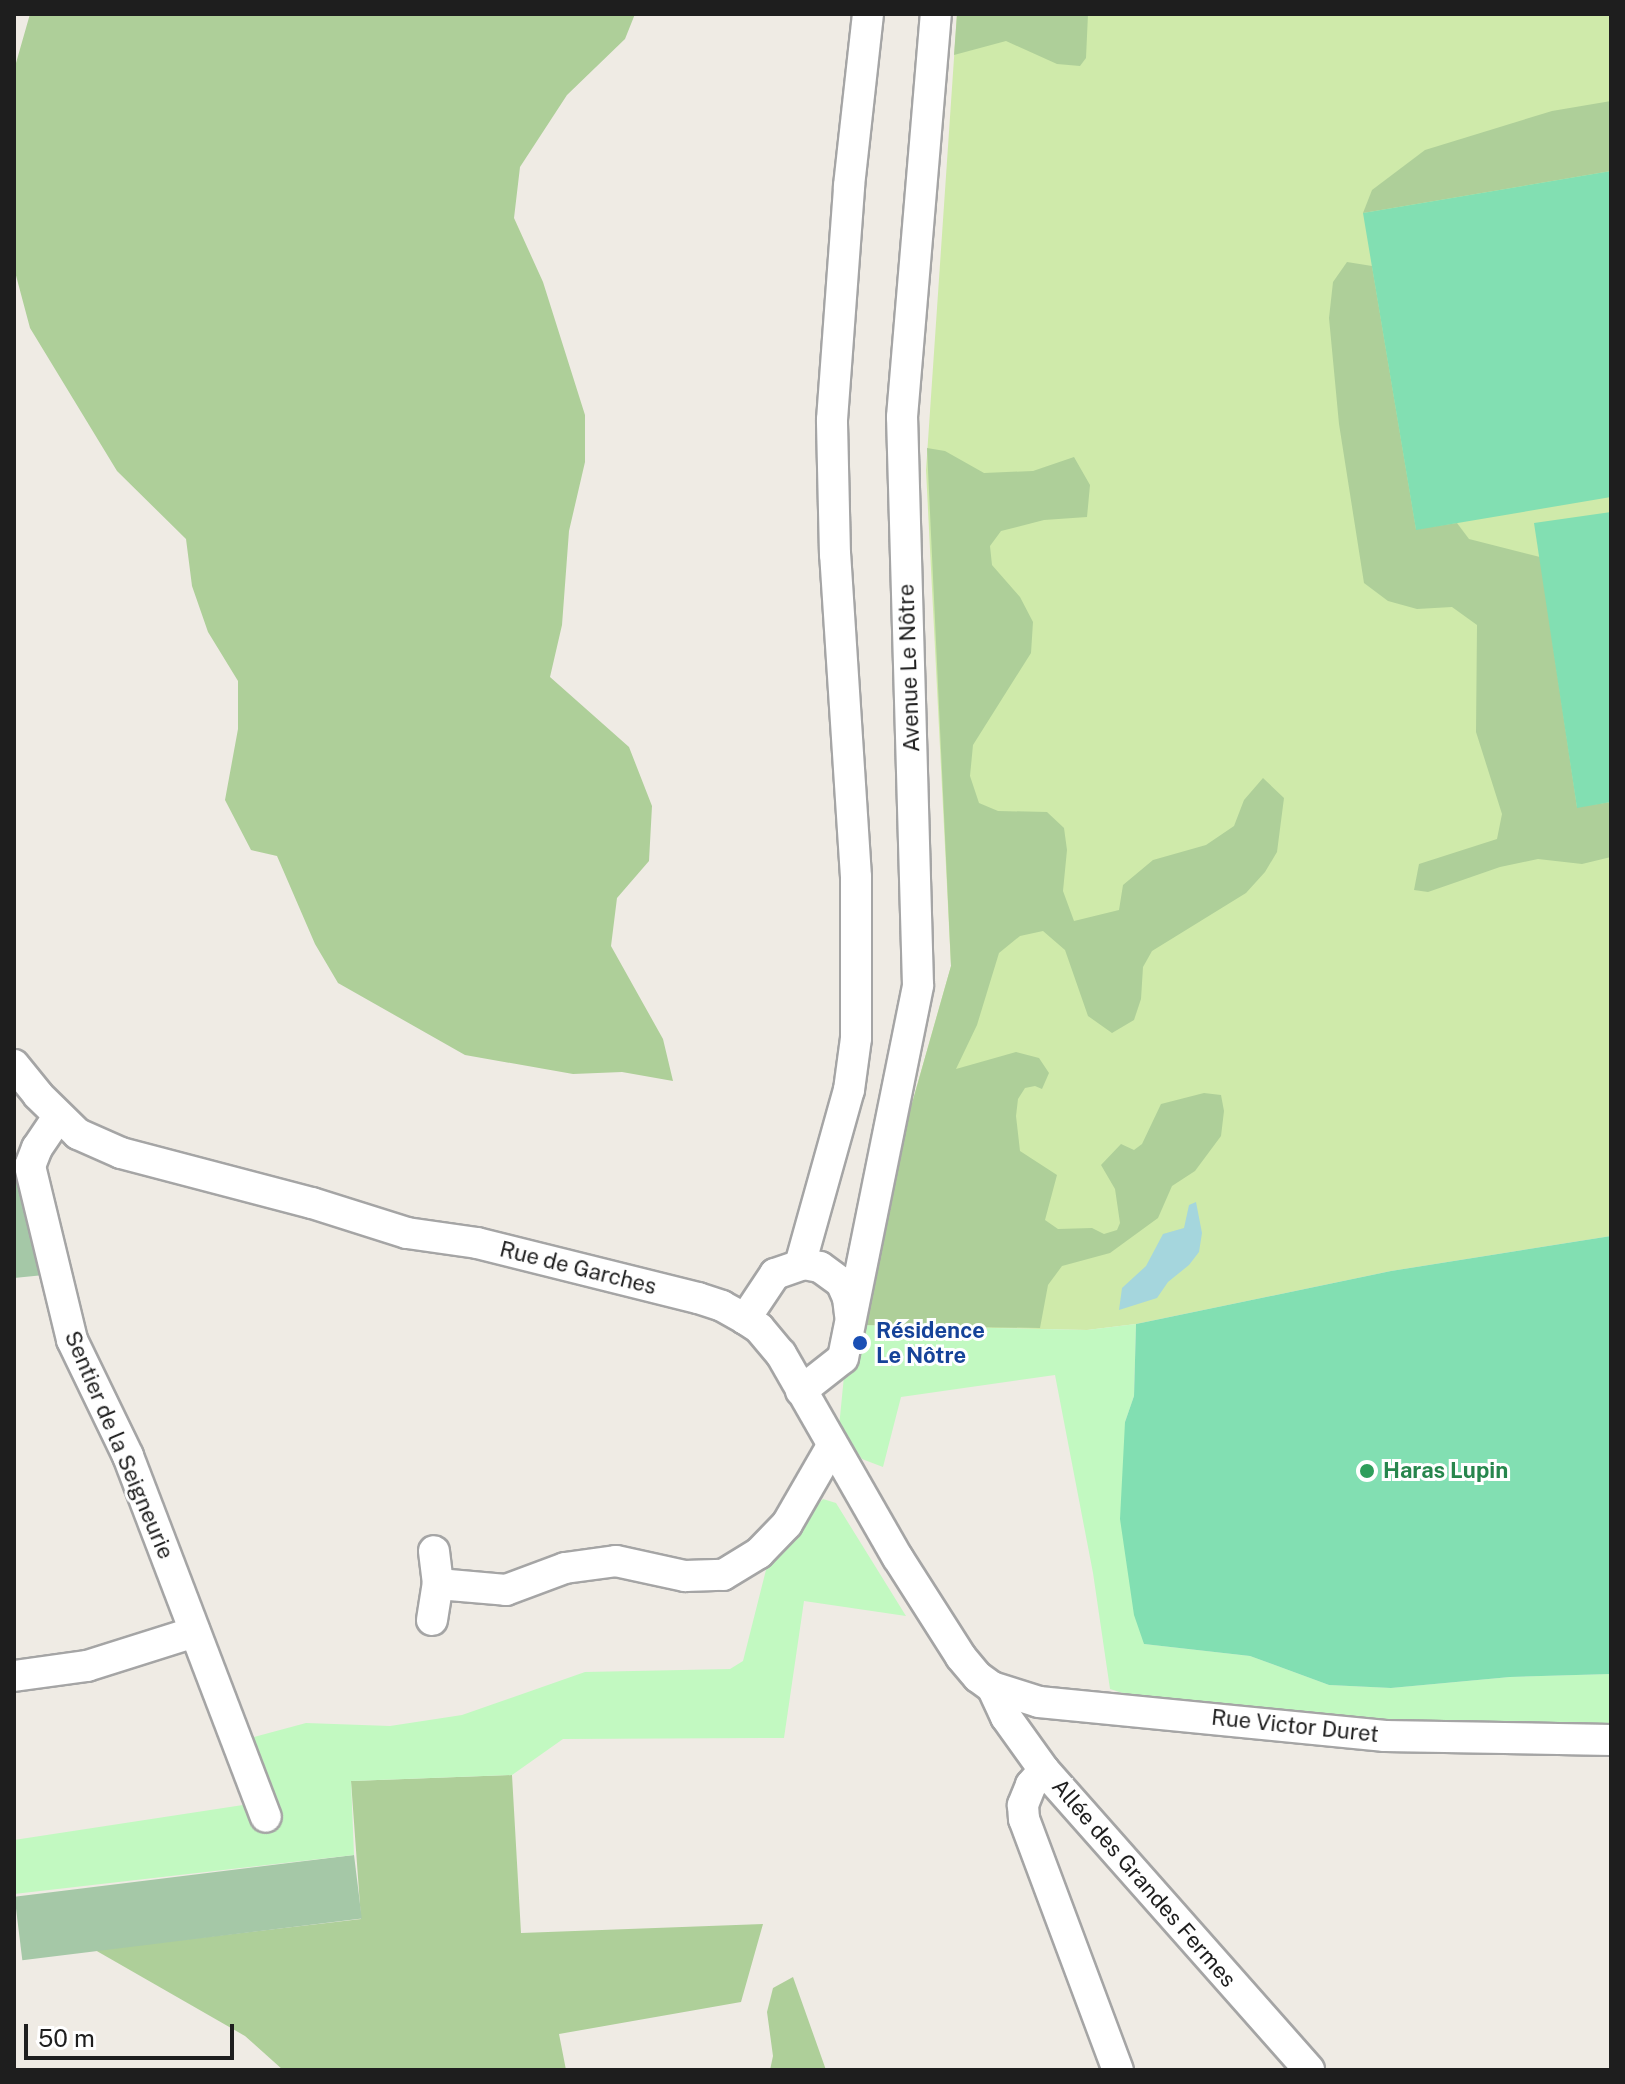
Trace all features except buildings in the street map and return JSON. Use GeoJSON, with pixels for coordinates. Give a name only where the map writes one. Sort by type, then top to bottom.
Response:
{"type":"FeatureCollection","features":[{"type":"Feature","properties":{"kind":"street"},"geometry":{"type":"LineString","coordinates":[[745,1319],[775,1274],[800,1265],[849,1090],[856,1038],[856,877],[836,570],[832,420],[848,202],[868,14]]}},
{"type":"Feature","properties":{"kind":"street","name":"Avenue Le Nôtre"},"geometry":{"type":"LineString","coordinates":[[801,1391],[843,1358],[918,985],[902,417],[936,14]]}},
{"type":"Feature","properties":{"kind":"street","name":"Rue de Garches"},"geometry":{"type":"LineString","coordinates":[[14,1065],[58,1117],[78,1134],[121,1153],[312,1203],[407,1233],[477,1243],[698,1298],[722,1306],[745,1319],[759,1328],[781,1354],[832,1446],[961,1657],[988,1684]]}},
{"type":"Feature","properties":{"kind":"street","name":"Sentier de la Seigneurie"},"geometry":{"type":"LineString","coordinates":[[58,1117],[37,1148],[30,1166],[65,1318],[79,1360],[128,1456],[266,1817]]}},
{"type":"Feature","properties":{"kind":"street","name":"Avenue Le Nôtre"},"geometry":{"type":"LineString","coordinates":[[800,1265],[820,1267],[841,1282],[848,1298],[849,1317]]}},
{"type":"Feature","properties":{"kind":"street"},"geometry":{"type":"LineString","coordinates":[[438,1584],[506,1590],[523,1587],[565,1568],[616,1561],[685,1576],[723,1575],[759,1553],[787,1524],[832,1446]]}},
{"type":"Feature","properties":{"kind":"street"},"geometry":{"type":"LineString","coordinates":[[432,1620],[438,1584],[434,1551]]}},
{"type":"Feature","properties":{"kind":"street"},"geometry":{"type":"LineString","coordinates":[[14,1676],[87,1666],[195,1632]]}},
{"type":"Feature","properties":{"kind":"street","name":"Rue Victor Duret"},"geometry":{"type":"LineString","coordinates":[[988,1684],[1039,1702],[1070,1702],[1385,1736],[1611,1740]]}},
{"type":"Feature","properties":{"kind":"street","name":"Allée des Grandes Fermes"},"geometry":{"type":"LineString","coordinates":[[988,1684],[1006,1717],[1044,1770],[1309,2070]]}},
{"type":"Feature","properties":{"kind":"street"},"geometry":{"type":"LineString","coordinates":[[1044,1770],[1031,1785],[1023,1805],[1024,1819],[1118,2070]]}},
{"type":"Feature","properties":{"kind":"green space"},"geometry":{"type":"Polygon","coordinates":[[[30,14],[635,14],[625,39],[567,95],[520,167],[514,218],[543,282],[585,415],[585,462],[569,531],[562,625],[550,677],[629,747],[652,806],[649,861],[617,898],[611,946],[663,1039],[673,1081],[622,1072],[573,1074],[465,1055],[338,983],[315,944],[277,856],[251,850],[225,800],[238,729],[238,681],[208,632],[192,586],[186,539],[117,471],[30,328],[14,268],[14,70],[30,14]]]}},
{"type":"Feature","properties":{"kind":"green space"},"geometry":{"type":"Polygon","coordinates":[[[957,14],[1611,14],[1611,1236],[1391,1271],[1136,1324],[1087,1330],[849,1325],[951,966],[926,470],[957,14]]]}},
{"type":"Feature","properties":{"kind":"green space"},"geometry":{"type":"Polygon","coordinates":[[[957,14],[1088,14],[1086,58],[1080,66],[1057,64],[1006,41],[954,55],[957,14]]]}},
{"type":"Feature","properties":{"kind":"green space"},"geometry":{"type":"Polygon","coordinates":[[[1611,101],[1611,171],[1363,213],[1372,190],[1425,150],[1552,111],[1611,101]]]}},
{"type":"Feature","properties":{"kind":"green space"},"geometry":{"type":"Polygon","coordinates":[[[1611,171],[1611,497],[1416,530],[1363,213],[1611,171]]]}},
{"type":"Feature","properties":{"kind":"green space"},"geometry":{"type":"Polygon","coordinates":[[[1347,262],[1372,266],[1416,529],[1457,523],[1469,539],[1540,557],[1577,807],[1611,802],[1611,857],[1582,864],[1538,859],[1500,867],[1428,892],[1414,890],[1419,864],[1497,839],[1502,814],[1476,732],[1477,625],[1452,607],[1417,609],[1388,601],[1364,583],[1339,424],[1329,318],[1333,282],[1347,262]]]}},
{"type":"Feature","properties":{"kind":"green space"},"geometry":{"type":"Polygon","coordinates":[[[927,448],[945,451],[984,473],[1033,471],[1074,457],[1090,485],[1087,517],[1044,520],[1001,531],[990,546],[992,565],[1020,597],[1033,622],[1031,653],[973,745],[970,776],[979,803],[998,811],[1047,812],[1064,828],[1067,850],[1063,891],[1074,921],[1119,910],[1123,885],[1153,860],[1206,845],[1234,826],[1244,800],[1263,778],[1284,798],[1277,852],[1265,872],[1246,893],[1152,951],[1143,967],[1141,999],[1134,1020],[1112,1033],[1088,1016],[1065,950],[1043,931],[1020,936],[999,953],[977,1025],[956,1069],[1016,1052],[1039,1058],[1049,1073],[1042,1089],[1035,1086],[1025,1088],[1018,1099],[1016,1116],[1020,1151],[1057,1175],[1045,1220],[1058,1229],[1092,1228],[1104,1234],[1117,1230],[1120,1223],[1115,1189],[1101,1165],[1121,1144],[1134,1150],[1142,1144],[1161,1104],[1204,1093],[1221,1095],[1224,1111],[1221,1136],[1195,1171],[1172,1186],[1158,1218],[1110,1253],[1062,1266],[1048,1285],[1040,1328],[849,1325],[951,966],[927,448]]]}},
{"type":"Feature","properties":{"kind":"green space"},"geometry":{"type":"Polygon","coordinates":[[[1611,512],[1611,802],[1577,808],[1534,523],[1611,512]]]}},
{"type":"Feature","properties":{"kind":"green space"},"geometry":{"type":"Polygon","coordinates":[[[14,1149],[44,1275],[14,1278],[14,1149]]]}},
{"type":"Feature","properties":{"kind":"green space","name":"Haras Lupin"},"geometry":{"type":"Polygon","coordinates":[[[1611,1236],[1611,1674],[1510,1677],[1391,1688],[1329,1685],[1250,1656],[1144,1644],[1134,1615],[1120,1519],[1125,1422],[1134,1396],[1136,1324],[1391,1271],[1611,1236]]]}},
{"type":"Feature","properties":{"kind":"green space"},"geometry":{"type":"Polygon","coordinates":[[[1136,1324],[1134,1396],[1125,1422],[1144,1644],[1250,1656],[1329,1685],[1391,1688],[1510,1677],[1611,1674],[1611,1730],[1338,1727],[1132,1696],[1110,1689],[1093,1573],[1055,1375],[901,1397],[883,1467],[862,1459],[839,1427],[849,1325],[1087,1330],[1136,1324]]]}},
{"type":"Feature","properties":{"kind":"green space"},"geometry":{"type":"Polygon","coordinates":[[[823,1499],[836,1503],[906,1616],[804,1601],[784,1738],[563,1739],[512,1775],[351,1781],[354,1855],[14,1894],[14,1840],[269,1801],[250,1738],[306,1723],[390,1726],[462,1715],[585,1672],[730,1669],[743,1661],[770,1554],[823,1499]]]}},
{"type":"Feature","properties":{"kind":"green space"},"geometry":{"type":"Polygon","coordinates":[[[512,1775],[521,1933],[763,1924],[741,2002],[559,2034],[566,2070],[283,2070],[245,2036],[95,1950],[361,1919],[351,1781],[512,1775]]]}},
{"type":"Feature","properties":{"kind":"green space"},"geometry":{"type":"Polygon","coordinates":[[[354,1855],[362,1919],[22,1960],[15,1897],[354,1855]]]}},
{"type":"Feature","properties":{"kind":"green space"},"geometry":{"type":"Polygon","coordinates":[[[793,1977],[826,2070],[770,2070],[773,2056],[767,2012],[773,1988],[793,1977]]]}},
{"type":"Feature","properties":{"kind":"water"},"geometry":{"type":"Polygon","coordinates":[[[1196,1202],[1202,1233],[1199,1252],[1168,1282],[1157,1298],[1119,1310],[1122,1288],[1146,1266],[1163,1234],[1184,1228],[1189,1205],[1196,1202]]]}},
{"type":"Feature","properties":{"kind":"place","name":"Résidence Le Nôtre"},"geometry":{"type":"Point","coordinates":[860,1343]}},
{"type":"Feature","properties":{"kind":"place","name":"Haras Lupin"},"geometry":{"type":"Point","coordinates":[1367,1471]}}]}
